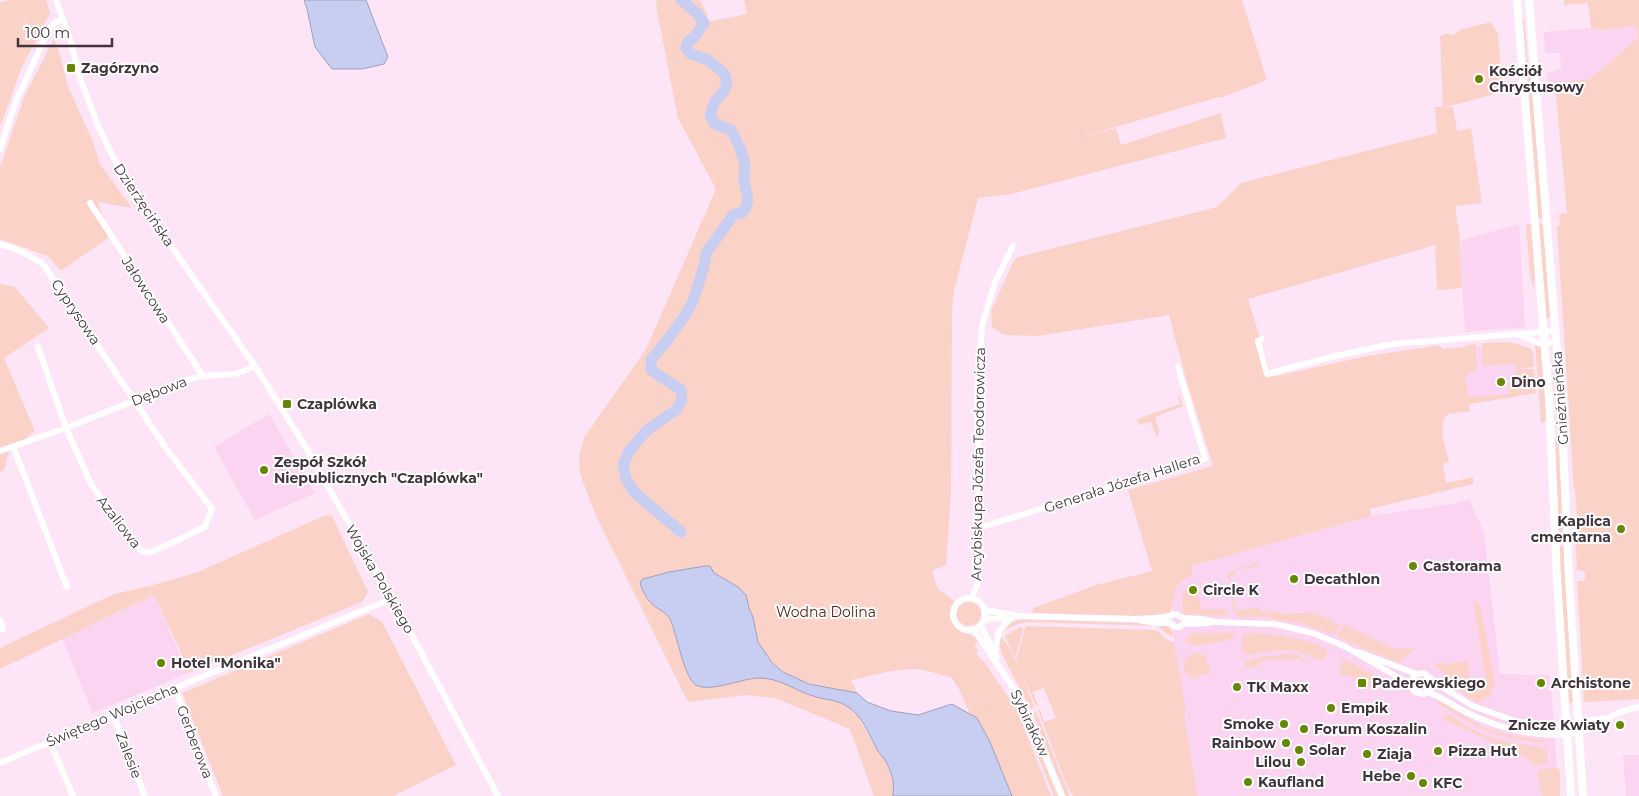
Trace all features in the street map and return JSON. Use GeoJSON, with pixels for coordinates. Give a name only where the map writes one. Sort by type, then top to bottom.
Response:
{"type":"FeatureCollection","features":[{"type":"Feature","properties":{"kind":"main road","name":"Gnieźnieńska"},"geometry":{"type":"LineString","coordinates":[[1517,0],[1545,343],[1571,796]]}},
{"type":"Feature","properties":{"kind":"main road","name":"Gnieźnieńska"},"geometry":{"type":"LineString","coordinates":[[1529,0],[1561,412],[1568,572],[1583,796]]}},
{"type":"Feature","properties":{"kind":"street","name":"Dzierżęcińska"},"geometry":{"type":"LineString","coordinates":[[56,0],[70,39],[81,81],[99,128],[124,179],[255,366]]}},
{"type":"Feature","properties":{"kind":"street"},"geometry":{"type":"LineString","coordinates":[[58,7],[60,0]]}},
{"type":"Feature","properties":{"kind":"street"},"geometry":{"type":"LineString","coordinates":[[0,149],[16,101],[50,29],[54,23],[63,19]]}},
{"type":"Feature","properties":{"kind":"street","name":"Jałowcowa"},"geometry":{"type":"LineString","coordinates":[[90,203],[203,376]]}},
{"type":"Feature","properties":{"kind":"street","name":"Cyprysowa"},"geometry":{"type":"LineString","coordinates":[[0,244],[32,256],[43,264],[136,400]]}},
{"type":"Feature","properties":{"kind":"street","name":"Arcybiskupa Józefa Teodorowicza"},"geometry":{"type":"LineString","coordinates":[[972,598],[978,582],[977,398],[982,326],[995,282],[1013,246]]}},
{"type":"Feature","properties":{"kind":"street"},"geometry":{"type":"LineString","coordinates":[[1262,339],[1258,341],[1267,374],[1335,356],[1393,344],[1555,331]]}},
{"type":"Feature","properties":{"kind":"street"},"geometry":{"type":"LineString","coordinates":[[1517,334],[1538,343],[1556,342]]}},
{"type":"Feature","properties":{"kind":"street"},"geometry":{"type":"LineString","coordinates":[[38,347],[66,428]]}},
{"type":"Feature","properties":{"kind":"street","name":"Dębowa"},"geometry":{"type":"LineString","coordinates":[[0,451],[66,428],[186,380],[203,376],[236,374],[255,366]]}},
{"type":"Feature","properties":{"kind":"street","name":"Wojska Polskiego"},"geometry":{"type":"LineString","coordinates":[[255,366],[304,444],[498,796]]}},
{"type":"Feature","properties":{"kind":"street","name":"Generała Józefa Hallera"},"geometry":{"type":"LineString","coordinates":[[978,528],[1206,459],[1178,367]]}},
{"type":"Feature","properties":{"kind":"street","name":"Azaliowa"},"geometry":{"type":"LineString","coordinates":[[66,428],[91,484],[142,552],[152,552],[205,527],[212,509],[166,448],[136,400]]}},
{"type":"Feature","properties":{"kind":"street"},"geometry":{"type":"LineString","coordinates":[[13,446],[66,587]]}},
{"type":"Feature","properties":{"kind":"street"},"geometry":{"type":"LineString","coordinates":[[972,598],[979,601],[985,610],[985,619],[981,626],[974,630],[966,631],[959,628],[954,622],[955,606],[960,600],[972,598]]}},
{"type":"Feature","properties":{"kind":"street","name":"Świętego Wojciecha"},"geometry":{"type":"LineString","coordinates":[[0,763],[391,599]]}},
{"type":"Feature","properties":{"kind":"street"},"geometry":{"type":"LineString","coordinates":[[985,610],[1020,616],[1133,619],[1155,623],[1171,620],[1176,614],[1183,621],[1261,623],[1289,626],[1325,637],[1417,674],[1426,674],[1431,680],[1473,706],[1502,718],[1524,723],[1567,725],[1607,718],[1639,707]]}},
{"type":"Feature","properties":{"kind":"street"},"geometry":{"type":"LineString","coordinates":[[985,619],[1020,616]]}},
{"type":"Feature","properties":{"kind":"street"},"geometry":{"type":"LineString","coordinates":[[995,652],[1000,631],[1011,618]]}},
{"type":"Feature","properties":{"kind":"street"},"geometry":{"type":"LineString","coordinates":[[0,620],[3,629],[0,630]]}},
{"type":"Feature","properties":{"kind":"street"},"geometry":{"type":"LineString","coordinates":[[1171,620],[1176,628],[1180,627],[1183,621]]}},
{"type":"Feature","properties":{"kind":"street"},"geometry":{"type":"LineString","coordinates":[[981,626],[1011,682]]}},
{"type":"Feature","properties":{"kind":"street","name":"Sybiraków"},"geometry":{"type":"LineString","coordinates":[[974,630],[1011,682],[1028,712],[1062,796]]}},
{"type":"Feature","properties":{"kind":"street"},"geometry":{"type":"LineString","coordinates":[[1346,647],[1411,685],[1418,694],[1427,692],[1476,717],[1504,727],[1533,733],[1567,734],[1596,727],[1607,718]]}},
{"type":"Feature","properties":{"kind":"street"},"geometry":{"type":"LineString","coordinates":[[1411,685],[1412,679],[1417,674]]}},
{"type":"Feature","properties":{"kind":"street"},"geometry":{"type":"LineString","coordinates":[[1427,692],[1432,685],[1431,680]]}},
{"type":"Feature","properties":{"kind":"street","name":"Gerberowa"},"geometry":{"type":"LineString","coordinates":[[175,688],[216,796]]}},
{"type":"Feature","properties":{"kind":"street","name":"Zalesie"},"geometry":{"type":"LineString","coordinates":[[113,714],[145,796]]}},
{"type":"Feature","properties":{"kind":"street"},"geometry":{"type":"LineString","coordinates":[[50,742],[74,796]]}},
{"type":"Feature","properties":{"kind":"shaded area"},"geometry":{"type":"Polygon","coordinates":[[[1635,26],[1638,38],[1590,79],[1548,84],[1547,73],[1561,69],[1560,53],[1545,53],[1544,32],[1591,28],[1602,30],[1635,26]]]}},
{"type":"Feature","properties":{"kind":"shaded area"},"geometry":{"type":"Polygon","coordinates":[[[1519,224],[1525,327],[1465,332],[1459,241],[1519,224]]]}},
{"type":"Feature","properties":{"kind":"shaded area"},"geometry":{"type":"Polygon","coordinates":[[[1512,343],[1527,356],[1529,394],[1465,405],[1466,347],[1512,343]]]}},
{"type":"Feature","properties":{"kind":"shaded area","name":"Zespół Szkół Niepublicznych \"Czaplówka\""},"geometry":{"type":"Polygon","coordinates":[[[269,414],[315,493],[255,520],[214,447],[269,414]]]}},
{"type":"Feature","properties":{"kind":"shaded area"},"geometry":{"type":"Polygon","coordinates":[[[1469,500],[1484,532],[1500,674],[1550,675],[1559,796],[1188,796],[1177,657],[1173,632],[1173,597],[1180,583],[1186,577],[1193,575],[1191,566],[1371,516],[1469,500]]]}},
{"type":"Feature","properties":{"kind":"shaded area"},"geometry":{"type":"Polygon","coordinates":[[[154,595],[188,673],[93,713],[62,638],[154,595]]]}},
{"type":"Feature","properties":{"kind":"shaded area"},"geometry":{"type":"Polygon","coordinates":[[[1623,755],[1639,755],[1639,796],[1626,796],[1623,755]]]}},
{"type":"Feature","properties":{"kind":"green space"},"geometry":{"type":"Polygon","coordinates":[[[8,0],[46,0],[50,13],[21,69],[0,127],[0,3],[8,0]]]}},
{"type":"Feature","properties":{"kind":"green space"},"geometry":{"type":"Polygon","coordinates":[[[656,0],[700,0],[707,14],[708,22],[747,14],[744,0],[1242,0],[1267,80],[1223,97],[1074,139],[1116,128],[1121,145],[1221,113],[1226,138],[1011,194],[978,198],[954,291],[952,311],[951,494],[946,565],[932,571],[938,589],[955,602],[951,610],[952,622],[961,631],[975,637],[979,641],[974,645],[978,651],[976,653],[983,660],[1017,710],[1051,796],[1012,796],[990,742],[971,716],[952,678],[914,669],[898,670],[851,680],[857,693],[828,688],[800,680],[776,666],[766,656],[758,643],[754,620],[746,595],[714,573],[709,566],[669,572],[643,579],[640,582],[643,592],[649,601],[666,614],[672,623],[687,674],[709,687],[758,678],[780,681],[814,697],[831,699],[846,705],[858,717],[885,760],[893,780],[893,796],[874,796],[850,729],[775,698],[745,695],[688,702],[597,518],[580,474],[579,455],[584,438],[646,349],[716,189],[678,118],[656,0]]]}},
{"type":"Feature","properties":{"kind":"green space"},"geometry":{"type":"Polygon","coordinates":[[[1565,0],[1639,0],[1639,699],[1584,701],[1577,581],[1585,581],[1585,571],[1577,570],[1575,536],[1578,535],[1578,531],[1557,226],[1560,225],[1559,214],[1567,213],[1555,83],[1590,79],[1638,38],[1635,26],[1602,30],[1591,28],[1588,3],[1563,5],[1565,0]]]}},
{"type":"Feature","properties":{"kind":"green space"},"geometry":{"type":"Polygon","coordinates":[[[1522,19],[1524,19],[1531,82],[1543,219],[1538,219],[1522,19]]]}},
{"type":"Feature","properties":{"kind":"green space"},"geometry":{"type":"Polygon","coordinates":[[[1491,22],[1498,34],[1503,92],[1446,107],[1453,107],[1457,131],[1471,128],[1482,203],[1455,206],[1460,240],[1462,288],[1437,290],[1435,245],[1248,299],[1272,377],[1367,356],[1440,345],[1442,349],[1476,344],[1476,371],[1469,372],[1466,376],[1468,397],[1509,394],[1508,384],[1512,383],[1512,379],[1517,379],[1516,370],[1534,369],[1536,393],[1469,404],[1470,411],[1448,414],[1444,418],[1442,430],[1449,462],[1443,464],[1446,483],[1473,477],[1473,484],[1370,509],[1371,516],[1191,566],[1193,575],[1179,584],[1172,609],[1166,615],[1031,613],[1034,608],[1096,585],[1152,571],[1128,490],[1213,466],[1186,379],[1169,315],[1038,336],[1004,335],[992,327],[991,311],[1015,258],[1217,207],[1241,183],[1437,133],[1435,107],[1443,107],[1440,36],[1449,33],[1451,35],[1456,34],[1459,30],[1491,22]]]}},
{"type":"Feature","properties":{"kind":"green space"},"geometry":{"type":"Polygon","coordinates":[[[54,39],[68,87],[93,142],[100,164],[132,208],[98,202],[108,238],[61,271],[48,256],[0,239],[0,167],[25,95],[54,39]]]}},
{"type":"Feature","properties":{"kind":"green space"},"geometry":{"type":"Polygon","coordinates":[[[1543,223],[1550,316],[1548,319],[1546,317],[1539,224],[1543,223]]]}},
{"type":"Feature","properties":{"kind":"green space"},"geometry":{"type":"Polygon","coordinates":[[[1527,224],[1532,224],[1535,266],[1534,290],[1530,274],[1527,224]]]}},
{"type":"Feature","properties":{"kind":"green space"},"geometry":{"type":"Polygon","coordinates":[[[0,284],[15,287],[49,328],[4,358],[35,431],[9,451],[4,470],[0,472],[0,284]]]}},
{"type":"Feature","properties":{"kind":"green space"},"geometry":{"type":"Polygon","coordinates":[[[1509,342],[1530,348],[1533,352],[1534,367],[1516,369],[1515,364],[1483,366],[1482,343],[1509,342]]]}},
{"type":"Feature","properties":{"kind":"green space"},"geometry":{"type":"Polygon","coordinates":[[[1535,344],[1541,348],[1547,418],[1545,422],[1541,423],[1535,344]]]}},
{"type":"Feature","properties":{"kind":"green space"},"geometry":{"type":"Polygon","coordinates":[[[1180,396],[1183,406],[1155,417],[1159,431],[1157,437],[1151,422],[1139,425],[1137,419],[1180,404],[1178,397],[1180,396]]]}},
{"type":"Feature","properties":{"kind":"green space"},"geometry":{"type":"Polygon","coordinates":[[[1555,438],[1559,438],[1564,541],[1559,541],[1555,438]]]}},
{"type":"Feature","properties":{"kind":"green space"},"geometry":{"type":"Polygon","coordinates":[[[326,515],[332,516],[368,592],[362,602],[188,673],[178,646],[154,595],[0,669],[0,648],[114,594],[198,572],[326,515]]]}},
{"type":"Feature","properties":{"kind":"green space"},"geometry":{"type":"Polygon","coordinates":[[[1559,546],[1564,546],[1573,702],[1568,703],[1559,546]]]}},
{"type":"Feature","properties":{"kind":"green space"},"geometry":{"type":"Polygon","coordinates":[[[1257,563],[1260,566],[1235,570],[1235,575],[1230,576],[1236,611],[1259,607],[1260,612],[1265,611],[1265,617],[1240,617],[1234,613],[1228,573],[1231,571],[1257,563]]]}},
{"type":"Feature","properties":{"kind":"green space"},"geometry":{"type":"Polygon","coordinates":[[[1190,584],[1196,586],[1190,588],[1191,592],[1196,592],[1201,608],[1205,610],[1225,609],[1229,613],[1226,616],[1192,614],[1191,616],[1184,613],[1182,597],[1190,584]]]}},
{"type":"Feature","properties":{"kind":"green space"},"geometry":{"type":"Polygon","coordinates":[[[1473,601],[1478,602],[1481,609],[1494,681],[1489,698],[1487,697],[1480,702],[1475,701],[1451,686],[1447,681],[1445,673],[1434,666],[1442,661],[1443,665],[1467,661],[1471,686],[1487,684],[1473,601]]]}},
{"type":"Feature","properties":{"kind":"green space"},"geometry":{"type":"Polygon","coordinates":[[[969,602],[978,605],[981,614],[978,623],[969,626],[960,623],[957,614],[960,605],[969,602]]]}},
{"type":"Feature","properties":{"kind":"green space"},"geometry":{"type":"Polygon","coordinates":[[[1266,606],[1269,611],[1277,612],[1278,614],[1315,613],[1339,625],[1334,635],[1301,623],[1267,618],[1266,606]]]}},
{"type":"Feature","properties":{"kind":"green space"},"geometry":{"type":"Polygon","coordinates":[[[369,614],[382,622],[456,765],[393,796],[223,796],[182,693],[369,614]]]}},
{"type":"Feature","properties":{"kind":"green space"},"geometry":{"type":"Polygon","coordinates":[[[1022,619],[1141,623],[1168,626],[1173,632],[1173,636],[1157,626],[1027,622],[1002,631],[1012,622],[1022,619]]]}},
{"type":"Feature","properties":{"kind":"green space"},"geometry":{"type":"Polygon","coordinates":[[[1343,624],[1394,649],[1416,648],[1399,663],[1338,637],[1343,624]]]}},
{"type":"Feature","properties":{"kind":"green space"},"geometry":{"type":"Polygon","coordinates":[[[1027,626],[1154,630],[1174,642],[1186,710],[1184,714],[1197,796],[1073,796],[1067,786],[1038,710],[1040,710],[1044,722],[1056,718],[1044,689],[1033,692],[1038,705],[1036,706],[1016,660],[1027,626]]]}},
{"type":"Feature","properties":{"kind":"green space"},"geometry":{"type":"Polygon","coordinates":[[[1020,627],[1023,629],[1015,658],[1005,636],[1020,627]]]}},
{"type":"Feature","properties":{"kind":"green space"},"geometry":{"type":"Polygon","coordinates":[[[1195,633],[1236,634],[1230,640],[1194,646],[1184,640],[1195,633]]]}},
{"type":"Feature","properties":{"kind":"green space"},"geometry":{"type":"Polygon","coordinates":[[[1243,634],[1300,639],[1311,642],[1328,651],[1325,658],[1316,660],[1308,655],[1290,650],[1244,655],[1242,644],[1243,634]]]}},
{"type":"Feature","properties":{"kind":"green space"},"geometry":{"type":"Polygon","coordinates":[[[1000,637],[1009,647],[1014,657],[1034,707],[1030,708],[1001,652],[1000,637]]]}},
{"type":"Feature","properties":{"kind":"green space"},"geometry":{"type":"Polygon","coordinates":[[[1196,652],[1205,657],[1210,674],[1198,675],[1198,678],[1190,678],[1185,671],[1184,663],[1188,656],[1196,652]]]}},
{"type":"Feature","properties":{"kind":"green space"},"geometry":{"type":"Polygon","coordinates":[[[1284,654],[1299,655],[1306,662],[1302,662],[1299,659],[1274,659],[1259,662],[1259,666],[1246,668],[1245,660],[1284,654]]]}},
{"type":"Feature","properties":{"kind":"green space"},"geometry":{"type":"Polygon","coordinates":[[[1343,659],[1387,682],[1372,687],[1345,674],[1342,678],[1339,670],[1343,659]]]}},
{"type":"Feature","properties":{"kind":"green space"},"geometry":{"type":"Polygon","coordinates":[[[1012,696],[1024,711],[1058,796],[1054,796],[1012,696]]]}},
{"type":"Feature","properties":{"kind":"green space"},"geometry":{"type":"Polygon","coordinates":[[[1438,700],[1482,727],[1512,736],[1546,740],[1546,742],[1511,738],[1481,729],[1437,703],[1438,700]]]}},
{"type":"Feature","properties":{"kind":"green space"},"geometry":{"type":"Polygon","coordinates":[[[1036,711],[1070,796],[1066,796],[1033,714],[1036,711]]]}},
{"type":"Feature","properties":{"kind":"green space"},"geometry":{"type":"Polygon","coordinates":[[[1446,713],[1471,729],[1496,739],[1545,748],[1547,763],[1535,766],[1528,759],[1443,719],[1446,713]]]}},
{"type":"Feature","properties":{"kind":"green space"},"geometry":{"type":"Polygon","coordinates":[[[1558,768],[1560,771],[1560,796],[1542,796],[1537,770],[1558,768]]]}},
{"type":"Feature","properties":{"kind":"water"},"geometry":{"type":"Polygon","coordinates":[[[304,0],[366,0],[388,57],[384,64],[362,69],[332,69],[315,47],[304,0]]]}},
{"type":"Feature","properties":{"kind":"water","name":"Wodna Dolina"},"geometry":{"type":"Polygon","coordinates":[[[710,566],[714,573],[738,587],[746,595],[758,642],[773,664],[783,672],[809,684],[857,693],[867,702],[891,711],[918,715],[952,704],[977,718],[990,742],[1012,796],[893,796],[893,781],[886,762],[861,719],[845,705],[806,694],[780,682],[767,679],[759,678],[709,687],[696,685],[684,665],[670,619],[648,600],[640,582],[643,579],[669,572],[710,566]]]}},
{"type":"Feature","properties":{"kind":"waterway"},"geometry":{"type":"LineString","coordinates":[[681,0],[697,13],[704,23],[694,38],[688,41],[686,48],[691,54],[708,60],[724,73],[727,82],[724,91],[715,101],[710,115],[715,124],[731,130],[740,148],[745,167],[744,178],[748,196],[747,204],[742,213],[734,214],[706,253],[693,301],[686,314],[651,360],[651,369],[681,390],[682,400],[676,410],[647,430],[629,451],[623,465],[626,479],[634,492],[681,532]]}},
{"type":"Feature","properties":{"kind":"place","name":"Zagórzyno"},"geometry":{"type":"Point","coordinates":[71,68]}},
{"type":"Feature","properties":{"kind":"place","name":"Kościół Chrystusowy"},"geometry":{"type":"Point","coordinates":[1479,79]}},
{"type":"Feature","properties":{"kind":"place","name":"Dino"},"geometry":{"type":"Point","coordinates":[1501,382]}},
{"type":"Feature","properties":{"kind":"place","name":"Czaplówka"},"geometry":{"type":"Point","coordinates":[287,404]}},
{"type":"Feature","properties":{"kind":"place","name":"Zespół Szkół Niepublicznych \"Czaplówka\""},"geometry":{"type":"Point","coordinates":[264,470]}},
{"type":"Feature","properties":{"kind":"place","name":"Kaplica cmentarna"},"geometry":{"type":"Point","coordinates":[1621,529]}},
{"type":"Feature","properties":{"kind":"place","name":"Castorama"},"geometry":{"type":"Point","coordinates":[1413,566]}},
{"type":"Feature","properties":{"kind":"place","name":"Decathlon"},"geometry":{"type":"Point","coordinates":[1294,579]}},
{"type":"Feature","properties":{"kind":"place","name":"Circle K"},"geometry":{"type":"Point","coordinates":[1193,590]}},
{"type":"Feature","properties":{"kind":"place","name":"Hotel \"Monika\""},"geometry":{"type":"Point","coordinates":[161,663]}},
{"type":"Feature","properties":{"kind":"place","name":"Paderewskiego"},"geometry":{"type":"Point","coordinates":[1362,683]}},
{"type":"Feature","properties":{"kind":"place","name":"Archistone"},"geometry":{"type":"Point","coordinates":[1541,683]}},
{"type":"Feature","properties":{"kind":"place","name":"TK Maxx"},"geometry":{"type":"Point","coordinates":[1237,687]}},
{"type":"Feature","properties":{"kind":"place","name":"Empik"},"geometry":{"type":"Point","coordinates":[1331,708]}},
{"type":"Feature","properties":{"kind":"place","name":"Smoke"},"geometry":{"type":"Point","coordinates":[1284,724]}},
{"type":"Feature","properties":{"kind":"place","name":"Znicze Kwiaty"},"geometry":{"type":"Point","coordinates":[1620,725]}},
{"type":"Feature","properties":{"kind":"place","name":"Forum Koszalin"},"geometry":{"type":"Point","coordinates":[1304,729]}},
{"type":"Feature","properties":{"kind":"place","name":"Rainbow"},"geometry":{"type":"Point","coordinates":[1286,743]}},
{"type":"Feature","properties":{"kind":"place","name":"Solar"},"geometry":{"type":"Point","coordinates":[1299,750]}},
{"type":"Feature","properties":{"kind":"place","name":"Pizza Hut"},"geometry":{"type":"Point","coordinates":[1438,751]}},
{"type":"Feature","properties":{"kind":"place","name":"Ziaja"},"geometry":{"type":"Point","coordinates":[1367,754]}},
{"type":"Feature","properties":{"kind":"place","name":"Lilou"},"geometry":{"type":"Point","coordinates":[1301,762]}},
{"type":"Feature","properties":{"kind":"place","name":"Hebe"},"geometry":{"type":"Point","coordinates":[1411,776]}},
{"type":"Feature","properties":{"kind":"place","name":"Kaufland"},"geometry":{"type":"Point","coordinates":[1248,782]}},
{"type":"Feature","properties":{"kind":"place","name":"KFC"},"geometry":{"type":"Point","coordinates":[1423,783]}}]}
